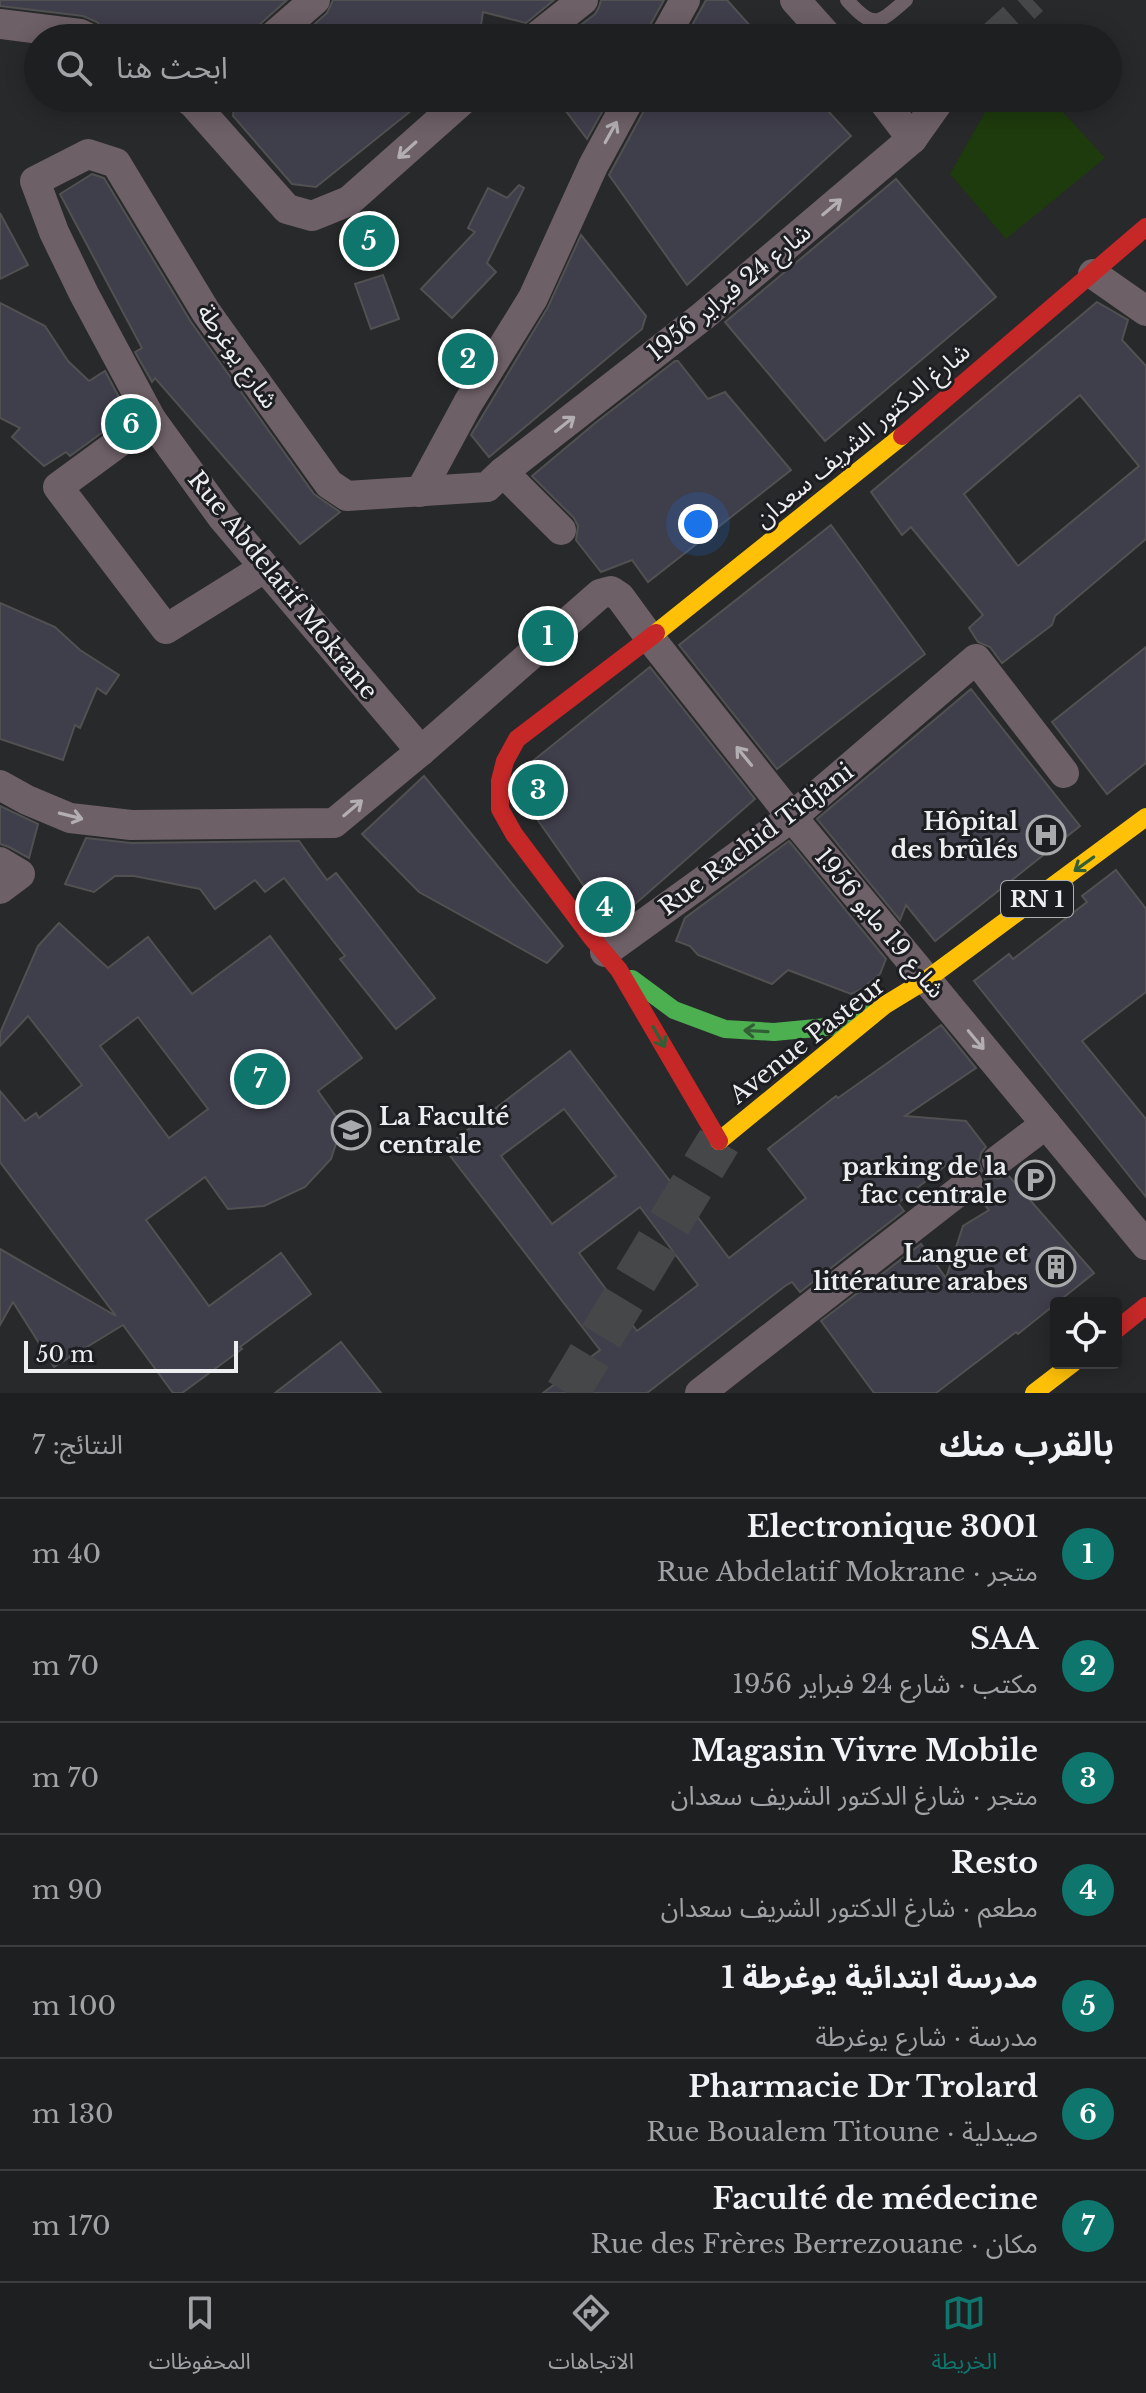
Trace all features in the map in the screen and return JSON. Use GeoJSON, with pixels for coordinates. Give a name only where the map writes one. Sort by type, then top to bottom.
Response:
{"type":"FeatureCollection","features":[{"type":"Feature","properties":{"kind":"main road","name":"شارغ الدكتور الشريف سعدان"},"geometry":{"type":"LineString","coordinates":[[719,1141],[612,961],[514,834],[500,809],[500,781],[505,761],[517,739],[650,638],[839,486],[1146,227]]}},
{"type":"Feature","properties":{"kind":"main road","name":"RN 1"},"geometry":{"type":"LineString","coordinates":[[926,980],[1146,817]]}},
{"type":"Feature","properties":{"kind":"main road","name":"شارغ الدكتور الشريف سعدان"},"geometry":{"type":"LineString","coordinates":[[612,961],[674,1010],[725,1029],[774,1032],[837,1026],[885,1005]]}},
{"type":"Feature","properties":{"kind":"main road","name":"Avenue Pasteur"},"geometry":{"type":"LineString","coordinates":[[719,1141],[885,1005],[926,980]]}},
{"type":"Feature","properties":{"kind":"main road"},"geometry":{"type":"LineString","coordinates":[[1122,1325],[1146,1306]]}},
{"type":"Feature","properties":{"kind":"main road"},"geometry":{"type":"LineString","coordinates":[[1034,1393],[1065,1369]]}},
{"type":"Feature","properties":{"kind":"street"},"geometry":{"type":"LineString","coordinates":[[287,24],[315,0]]}},
{"type":"Feature","properties":{"kind":"street"},"geometry":{"type":"LineString","coordinates":[[553,24],[583,0]]}},
{"type":"Feature","properties":{"kind":"street"},"geometry":{"type":"LineString","coordinates":[[672,24],[685,0]]}},
{"type":"Feature","properties":{"kind":"street"},"geometry":{"type":"LineString","coordinates":[[795,0],[816,24]]}},
{"type":"Feature","properties":{"kind":"street"},"geometry":{"type":"LineString","coordinates":[[0,24],[24,27]]}},
{"type":"Feature","properties":{"kind":"street"},"geometry":{"type":"LineString","coordinates":[[203,112],[287,209],[312,216],[349,201],[449,112]]}},
{"type":"Feature","properties":{"kind":"street"},"geometry":{"type":"LineString","coordinates":[[420,492],[468,403],[533,298],[593,166],[622,112]]}},
{"type":"Feature","properties":{"kind":"street"},"geometry":{"type":"LineString","coordinates":[[892,112],[912,139]]}},
{"type":"Feature","properties":{"kind":"street","name":"شارع 24 فبراير 1956"},"geometry":{"type":"LineString","coordinates":[[495,480],[703,316],[912,139],[931,112]]}},
{"type":"Feature","properties":{"kind":"street","name":"شارع يوغرطة"},"geometry":{"type":"LineString","coordinates":[[35,181],[88,154],[116,163],[206,312],[329,484],[347,496],[420,492],[495,480]]}},
{"type":"Feature","properties":{"kind":"street","name":"Rue Abdelatif Mokrane"},"geometry":{"type":"LineString","coordinates":[[35,181],[54,232],[84,294],[151,419],[222,517],[421,751]]}},
{"type":"Feature","properties":{"kind":"street"},"geometry":{"type":"LineString","coordinates":[[1093,274],[1146,311]]}},
{"type":"Feature","properties":{"kind":"street"},"geometry":{"type":"LineString","coordinates":[[151,419],[58,487],[166,629],[264,568]]}},
{"type":"Feature","properties":{"kind":"street"},"geometry":{"type":"LineString","coordinates":[[495,480],[561,530]]}},
{"type":"Feature","properties":{"kind":"street","name":"شارع 19 مايو 1956"},"geometry":{"type":"LineString","coordinates":[[421,751],[600,594],[611,591],[620,597],[792,817],[1146,1245]]}},
{"type":"Feature","properties":{"kind":"street","name":"Rue Rachid Tidjani"},"geometry":{"type":"LineString","coordinates":[[612,961],[792,817],[976,659],[1064,773]]}},
{"type":"Feature","properties":{"kind":"street"},"geometry":{"type":"LineString","coordinates":[[0,785],[70,818],[131,825],[334,823],[421,751]]}},
{"type":"Feature","properties":{"kind":"street"},"geometry":{"type":"LineString","coordinates":[[0,862],[20,874],[0,889]]}},
{"type":"Feature","properties":{"kind":"street"},"geometry":{"type":"LineString","coordinates":[[997,1161],[1046,1124]]}},
{"type":"Feature","properties":{"kind":"street"},"geometry":{"type":"LineString","coordinates":[[700,1393],[968,1184]]}},
{"type":"Feature","properties":{"kind":"lane"},"geometry":{"type":"LineString","coordinates":[[847,0],[862,16],[875,21],[882,20],[906,0]]}},
{"type":"Feature","properties":{"kind":"green space"},"geometry":{"type":"Polygon","coordinates":[[[985,112],[1063,112],[1105,158],[1006,239],[950,174],[985,112]]]}},
{"type":"Feature","properties":{"kind":"building"},"geometry":{"type":"Polygon","coordinates":[[[0,0],[287,0],[260,24],[99,24],[83,16],[0,6],[0,0]]]}},
{"type":"Feature","properties":{"kind":"building"},"geometry":{"type":"Polygon","coordinates":[[[333,0],[554,0],[526,23],[483,12],[481,24],[315,24],[327,13],[333,0]]]}},
{"type":"Feature","properties":{"kind":"building"},"geometry":{"type":"Polygon","coordinates":[[[601,0],[664,0],[651,24],[582,24],[599,7],[601,0]]]}},
{"type":"Feature","properties":{"kind":"building"},"geometry":{"type":"Polygon","coordinates":[[[706,0],[727,0],[748,24],[693,24],[706,0]]]}},
{"type":"Feature","properties":{"kind":"building"},"geometry":{"type":"Polygon","coordinates":[[[233,112],[410,112],[316,187],[292,184],[233,116],[233,112]]]}},
{"type":"Feature","properties":{"kind":"building"},"geometry":{"type":"Polygon","coordinates":[[[567,112],[602,112],[587,139],[567,112]]]}},
{"type":"Feature","properties":{"kind":"building"},"geometry":{"type":"Polygon","coordinates":[[[643,112],[829,112],[851,136],[687,285],[609,175],[643,112]]]}},
{"type":"Feature","properties":{"kind":"building"},"geometry":{"type":"Polygon","coordinates":[[[92,174],[104,178],[191,322],[314,494],[340,512],[300,544],[155,378],[152,382],[135,352],[142,348],[60,194],[92,174]]]}},
{"type":"Feature","properties":{"kind":"building"},"geometry":{"type":"Polygon","coordinates":[[[896,179],[996,297],[825,441],[725,322],[896,179]]]}},
{"type":"Feature","properties":{"kind":"building"},"geometry":{"type":"Polygon","coordinates":[[[519,185],[524,188],[487,263],[496,272],[452,318],[421,289],[475,232],[468,228],[488,188],[507,198],[519,185]]]}},
{"type":"Feature","properties":{"kind":"building"},"geometry":{"type":"Polygon","coordinates":[[[0,213],[28,265],[0,279],[0,213]]]}},
{"type":"Feature","properties":{"kind":"building"},"geometry":{"type":"Polygon","coordinates":[[[581,235],[646,316],[642,329],[489,457],[471,435],[548,307],[581,235]]]}},
{"type":"Feature","properties":{"kind":"building"},"geometry":{"type":"Polygon","coordinates":[[[383,275],[399,319],[371,329],[355,284],[383,275]]]}},
{"type":"Feature","properties":{"kind":"building"},"geometry":{"type":"Polygon","coordinates":[[[1097,302],[1128,320],[1122,340],[1146,366],[1146,539],[1055,616],[1052,625],[1002,663],[990,647],[978,642],[969,628],[983,615],[911,527],[902,535],[871,492],[1097,302]],[[1080,395],[964,494],[1018,566],[1139,466],[1080,395]]]}},
{"type":"Feature","properties":{"kind":"building"},"geometry":{"type":"Polygon","coordinates":[[[0,303],[45,326],[68,361],[89,381],[105,371],[126,410],[111,426],[70,456],[66,452],[44,466],[12,437],[20,428],[0,418],[0,303]]]}},
{"type":"Feature","properties":{"kind":"building"},"geometry":{"type":"Polygon","coordinates":[[[675,361],[708,399],[725,392],[791,470],[648,582],[632,560],[601,572],[576,540],[578,526],[574,518],[532,476],[675,361]]]}},
{"type":"Feature","properties":{"kind":"building"},"geometry":{"type":"Polygon","coordinates":[[[831,525],[925,654],[777,769],[679,645],[831,525]]]}},
{"type":"Feature","properties":{"kind":"building"},"geometry":{"type":"Polygon","coordinates":[[[0,603],[55,627],[80,650],[119,675],[106,694],[97,688],[80,728],[75,725],[63,760],[0,739],[0,603]]]}},
{"type":"Feature","properties":{"kind":"building"},"geometry":{"type":"Polygon","coordinates":[[[1146,647],[1146,763],[1107,794],[1052,722],[1146,647]]]}},
{"type":"Feature","properties":{"kind":"building"},"geometry":{"type":"Polygon","coordinates":[[[650,667],[755,799],[634,905],[591,896],[530,809],[528,783],[534,760],[650,667]]]}},
{"type":"Feature","properties":{"kind":"building"},"geometry":{"type":"Polygon","coordinates":[[[971,689],[1080,826],[935,941],[906,905],[900,920],[817,819],[971,689]]]}},
{"type":"Feature","properties":{"kind":"building"},"geometry":{"type":"Polygon","coordinates":[[[424,776],[563,946],[547,963],[419,892],[362,834],[424,776]]]}},
{"type":"Feature","properties":{"kind":"building"},"geometry":{"type":"Polygon","coordinates":[[[0,806],[38,824],[29,858],[0,844],[0,806]]]}},
{"type":"Feature","properties":{"kind":"building"},"geometry":{"type":"Polygon","coordinates":[[[86,838],[131,843],[299,841],[327,880],[336,873],[435,998],[396,1029],[340,959],[345,956],[284,878],[265,892],[255,880],[215,909],[200,889],[134,876],[115,876],[94,892],[65,884],[86,838]]]}},
{"type":"Feature","properties":{"kind":"building"},"geometry":{"type":"Polygon","coordinates":[[[789,841],[886,959],[880,974],[851,994],[788,970],[772,984],[698,955],[690,946],[676,941],[685,918],[789,841]]]}},
{"type":"Feature","properties":{"kind":"building"},"geometry":{"type":"Polygon","coordinates":[[[1116,870],[1146,909],[1146,992],[1082,1041],[1146,1119],[1146,1197],[974,981],[1009,954],[1013,959],[1087,902],[1082,896],[1116,870]]]}},
{"type":"Feature","properties":{"kind":"building"},"geometry":{"type":"Polygon","coordinates":[[[59,923],[108,968],[148,937],[192,994],[270,936],[362,1058],[318,1091],[342,1125],[331,1159],[305,1187],[264,1206],[228,1209],[205,1177],[146,1220],[209,1306],[281,1253],[311,1294],[182,1393],[173,1393],[123,1325],[54,1367],[13,1302],[0,1325],[0,1249],[116,1316],[0,1162],[0,1091],[25,1121],[36,1113],[39,1118],[82,1085],[28,1016],[0,1046],[0,1033],[38,946],[59,923]],[[138,1017],[100,1046],[169,1138],[208,1109],[138,1017]]]}},
{"type":"Feature","properties":{"kind":"building"},"geometry":{"type":"Polygon","coordinates":[[[941,1025],[976,1068],[905,1116],[966,1121],[986,1147],[979,1162],[983,1172],[998,1179],[1008,1175],[1094,1273],[1064,1297],[1050,1297],[1050,1308],[936,1393],[874,1393],[821,1321],[921,1244],[946,1278],[963,1226],[989,1210],[979,1198],[986,1182],[982,1172],[966,1166],[957,1170],[950,1162],[898,1203],[904,1211],[800,1292],[792,1282],[785,1286],[647,1393],[543,1393],[600,1350],[444,1148],[570,1051],[729,1258],[806,1198],[768,1149],[836,1096],[838,1098],[941,1025]],[[564,1109],[501,1156],[552,1224],[616,1176],[564,1109]],[[640,1207],[579,1253],[637,1331],[698,1285],[640,1207]]]}},
{"type":"Feature","properties":{"kind":"building"},"geometry":{"type":"Polygon","coordinates":[[[341,1342],[381,1393],[275,1393],[341,1342]]]}},
{"type":"Feature","properties":{"kind":"tunnel"},"geometry":{"type":"LineString","coordinates":[[1006,24],[1033,0]]}},
{"type":"Feature","properties":{"kind":"tunnel"},"geometry":{"type":"LineString","coordinates":[[567,1393],[719,1141]]}},
{"type":"Feature","properties":{"kind":"traffic: fast"},"geometry":{"type":"LineString","coordinates":[[632,979],[674,1010],[725,1029],[774,1032],[837,1026],[877,1009]]}},
{"type":"Feature","properties":{"kind":"traffic: slow"},"geometry":{"type":"LineString","coordinates":[[656,633],[902,436]]}},
{"type":"Feature","properties":{"kind":"traffic: slow"},"geometry":{"type":"LineString","coordinates":[[719,1141],[885,1005],[926,980],[1146,817]]}},
{"type":"Feature","properties":{"kind":"traffic: slow"},"geometry":{"type":"LineString","coordinates":[[1034,1393],[1065,1369]]}},
{"type":"Feature","properties":{"kind":"traffic: jam"},"geometry":{"type":"LineString","coordinates":[[902,436],[1146,227]]}},
{"type":"Feature","properties":{"kind":"traffic: jam"},"geometry":{"type":"LineString","coordinates":[[656,633],[517,739],[505,761],[500,781],[500,809],[514,834],[619,970],[719,1141]]}},
{"type":"Feature","properties":{"kind":"traffic: jam"},"geometry":{"type":"LineString","coordinates":[[1122,1325],[1146,1306]]}},
{"type":"Feature","properties":{"kind":"place","name":"مدرسة ابتدائية يوغرطة 1"},"geometry":{"type":"Point","coordinates":[369,241]}},
{"type":"Feature","properties":{"kind":"place","name":"SAA"},"geometry":{"type":"Point","coordinates":[468,359]}},
{"type":"Feature","properties":{"kind":"place","name":"Pharmacie Dr Trolard"},"geometry":{"type":"Point","coordinates":[131,424]}},
{"type":"Feature","properties":{"kind":"place","name":"Electronique 3001"},"geometry":{"type":"Point","coordinates":[548,636]}},
{"type":"Feature","properties":{"kind":"place","name":"Magasin Vivre Mobile"},"geometry":{"type":"Point","coordinates":[538,790]}},
{"type":"Feature","properties":{"kind":"place","name":"Hôpital des brûlés"},"geometry":{"type":"Point","coordinates":[1046,835]}},
{"type":"Feature","properties":{"kind":"place","name":"Resto"},"geometry":{"type":"Point","coordinates":[605,907]}},
{"type":"Feature","properties":{"kind":"place","name":"Faculté de médecine"},"geometry":{"type":"Point","coordinates":[260,1079]}},
{"type":"Feature","properties":{"kind":"place","name":"La Faculté centrale"},"geometry":{"type":"Point","coordinates":[351,1130]}},
{"type":"Feature","properties":{"kind":"place","name":"parking de la fac centrale"},"geometry":{"type":"Point","coordinates":[1035,1180]}},
{"type":"Feature","properties":{"kind":"place","name":"Langue et littérature arabes"},"geometry":{"type":"Point","coordinates":[1056,1267]}}]}
